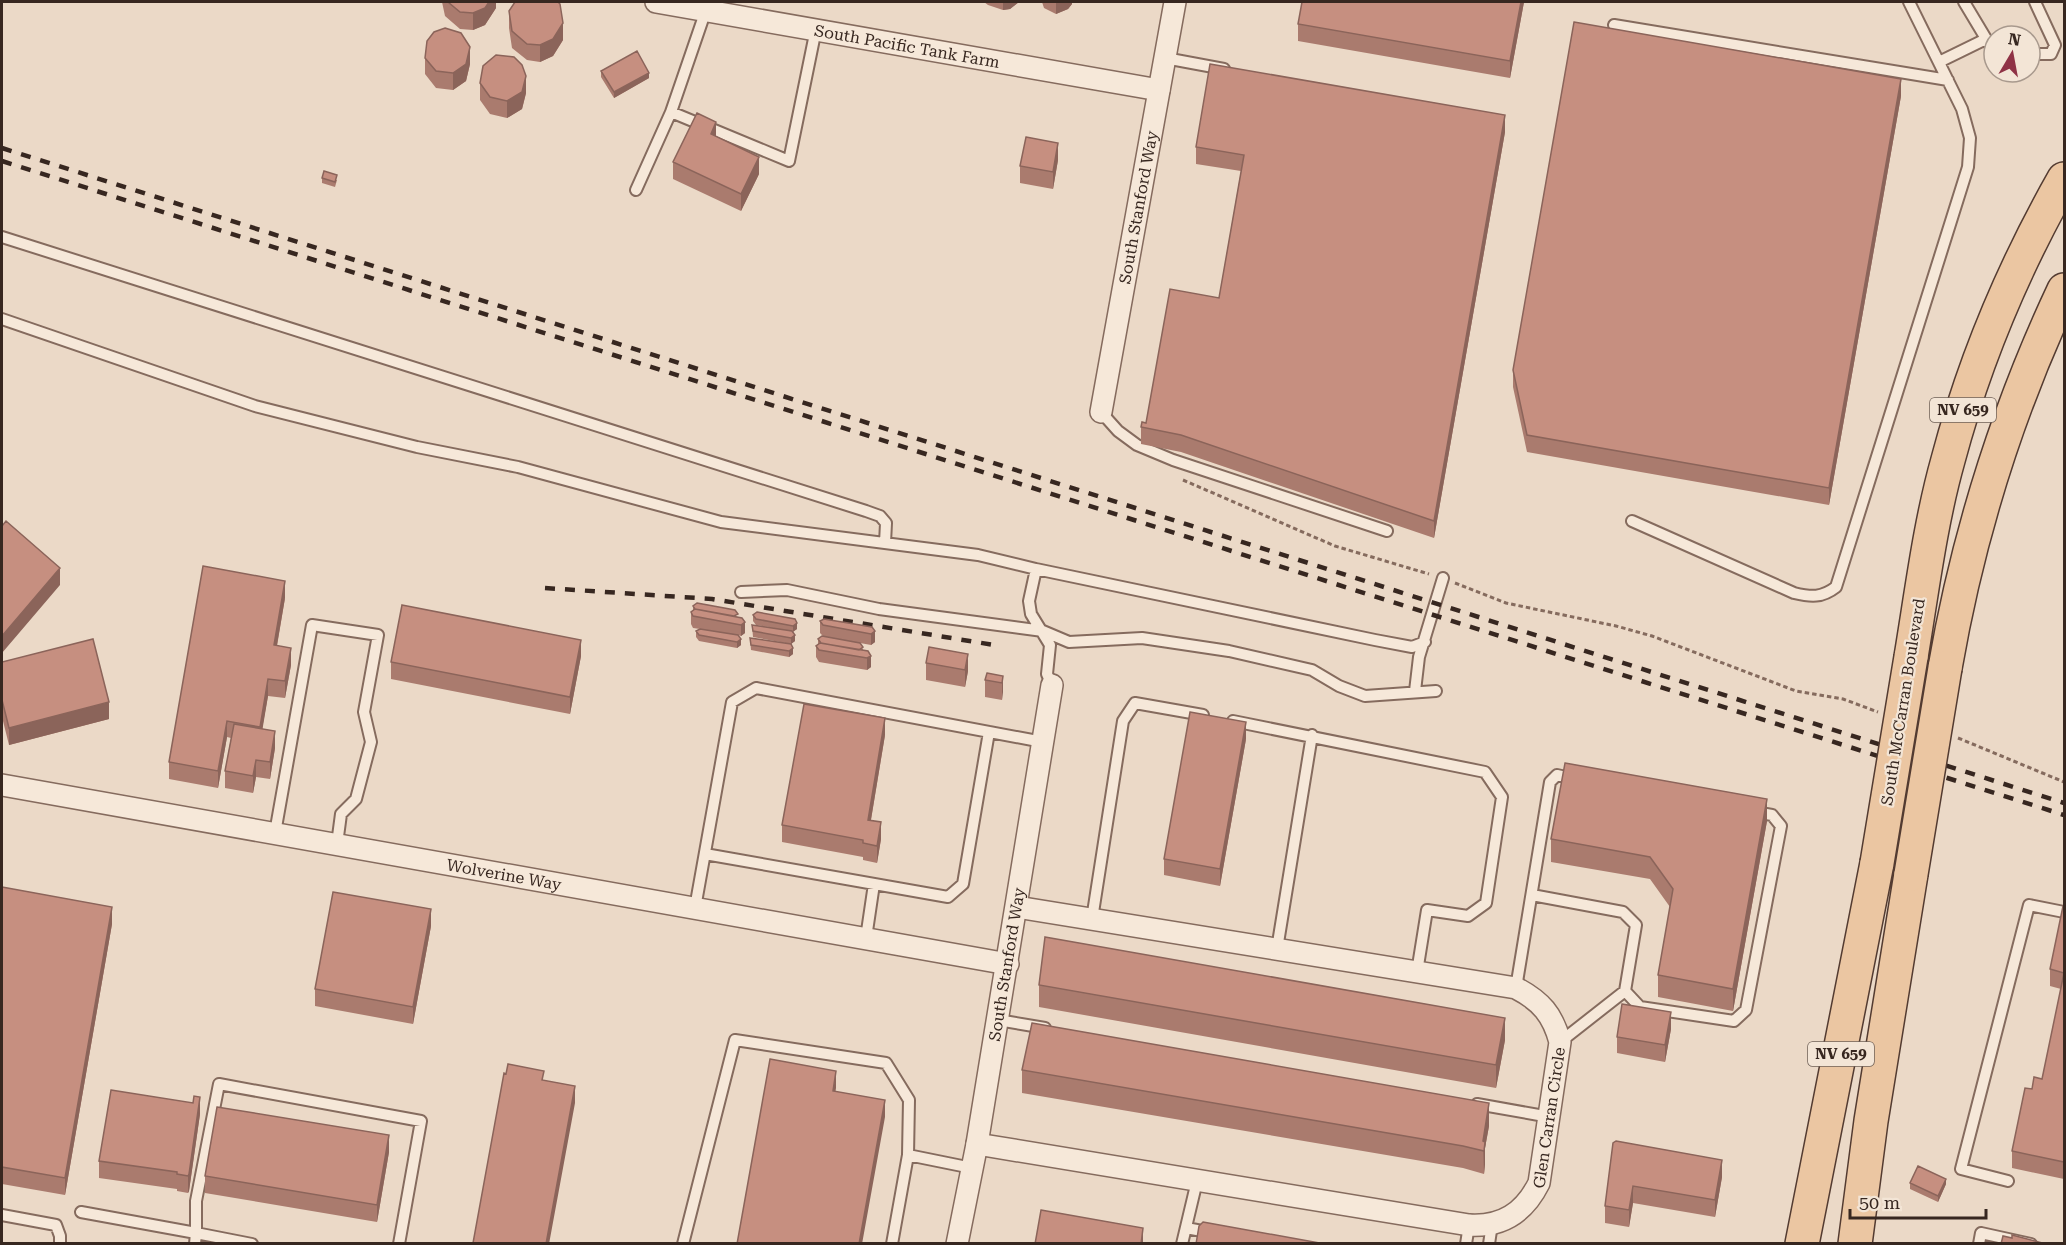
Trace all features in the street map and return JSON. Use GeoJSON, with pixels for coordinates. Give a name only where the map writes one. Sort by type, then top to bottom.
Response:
{"type":"FeatureCollection","features":[{"type":"Feature","properties":{"kind":"main road","name":"South McCarran Boulevard"},"geometry":{"type":"LineString","coordinates":[[1802,1244],[1876,863],[1932,530],[1959,420],[2001,305],[2064,179]]}},
{"type":"Feature","properties":{"kind":"main road","name":"NV 659"},"geometry":{"type":"LineString","coordinates":[[1855,1244],[1871,1121],[1911,874],[1945,668],[1967,556],[1994,463],[2018,395],[2064,290]]}},
{"type":"Feature","properties":{"kind":"street","name":"South Pacific Tank Farm"},"geometry":{"type":"LineString","coordinates":[[656,2],[1159,90]]}},
{"type":"Feature","properties":{"kind":"street","name":"South Stanford Way"},"geometry":{"type":"LineString","coordinates":[[1101,412],[1175,2]]}},
{"type":"Feature","properties":{"kind":"street","name":"South Stanford Way"},"geometry":{"type":"LineString","coordinates":[[957,1244],[1008,964],[1052,685]]}},
{"type":"Feature","properties":{"kind":"street","name":"Wolverine Way"},"geometry":{"type":"LineString","coordinates":[[2,784],[1008,964]]}},
{"type":"Feature","properties":{"kind":"street","name":"Glen Carran Circle"},"geometry":{"type":"LineString","coordinates":[[977,1144],[1197,1181],[1467,1234],[1491,1234],[1518,1213],[1531,1199],[1539,1183],[1560,1042],[1555,1024],[1547,1010],[1533,997],[1516,988],[1017,907]]}},
{"type":"Feature","properties":{"kind":"lane"},"geometry":{"type":"LineString","coordinates":[[1632,521],[1794,592],[1812,597],[1827,594],[1836,587],[1968,167],[1970,138],[1962,109],[1910,2]]}},
{"type":"Feature","properties":{"kind":"lane"},"geometry":{"type":"LineString","coordinates":[[1964,2],[1982,32]]}},
{"type":"Feature","properties":{"kind":"lane"},"geometry":{"type":"LineString","coordinates":[[2035,2],[2055,45],[2051,54],[2042,54]]}},
{"type":"Feature","properties":{"kind":"lane"},"geometry":{"type":"LineString","coordinates":[[636,190],[671,112],[706,10]]}},
{"type":"Feature","properties":{"kind":"lane"},"geometry":{"type":"LineString","coordinates":[[1614,25],[1948,80]]}},
{"type":"Feature","properties":{"kind":"lane"},"geometry":{"type":"LineString","coordinates":[[671,112],[789,161],[816,29]]}},
{"type":"Feature","properties":{"kind":"lane"},"geometry":{"type":"LineString","coordinates":[[1939,62],[1982,41]]}},
{"type":"Feature","properties":{"kind":"lane"},"geometry":{"type":"LineString","coordinates":[[1165,58],[1231,71]]}},
{"type":"Feature","properties":{"kind":"lane"},"geometry":{"type":"LineString","coordinates":[[2,237],[866,511],[880,516],[886,523],[885,543]]}},
{"type":"Feature","properties":{"kind":"lane"},"geometry":{"type":"LineString","coordinates":[[2,319],[255,406],[417,447],[518,467],[721,522],[978,555],[1375,640],[1413,647],[1425,642]]}},
{"type":"Feature","properties":{"kind":"lane"},"geometry":{"type":"LineString","coordinates":[[1101,412],[1118,431],[1137,445],[1173,460],[1388,531]]}},
{"type":"Feature","properties":{"kind":"lane"},"geometry":{"type":"LineString","coordinates":[[1036,569],[1029,601],[1031,614],[1050,645],[1047,674],[1052,685]]}},
{"type":"Feature","properties":{"kind":"lane"},"geometry":{"type":"LineString","coordinates":[[1415,691],[1419,657],[1443,579]]}},
{"type":"Feature","properties":{"kind":"lane"},"geometry":{"type":"LineString","coordinates":[[741,592],[787,590],[879,609],[1043,631],[1070,642],[1142,638],[1229,651],[1312,670],[1339,686],[1365,696],[1385,697],[1415,691],[1436,690]]}},
{"type":"Feature","properties":{"kind":"lane"},"geometry":{"type":"LineString","coordinates":[[275,833],[312,625],[378,635],[364,712],[371,742],[356,799],[341,814],[337,844]]}},
{"type":"Feature","properties":{"kind":"lane"},"geometry":{"type":"LineString","coordinates":[[695,908],[732,702],[756,688],[1043,742]]}},
{"type":"Feature","properties":{"kind":"lane"},"geometry":{"type":"LineString","coordinates":[[1092,919],[1123,721],[1136,703],[1312,735],[1485,772],[1502,797],[1486,903],[1468,916],[1426,910],[1417,972]]}},
{"type":"Feature","properties":{"kind":"lane"},"geometry":{"type":"LineString","coordinates":[[705,854],[948,897],[963,884],[989,732]]}},
{"type":"Feature","properties":{"kind":"lane"},"geometry":{"type":"LineString","coordinates":[[1277,949],[1312,735]]}},
{"type":"Feature","properties":{"kind":"lane"},"geometry":{"type":"LineString","coordinates":[[1516,988],[1550,782],[1557,775],[1591,782]]}},
{"type":"Feature","properties":{"kind":"lane"},"geometry":{"type":"LineString","coordinates":[[1625,991],[1640,1007],[1734,1021],[1746,1010],[1781,826],[1772,815],[1738,809]]}},
{"type":"Feature","properties":{"kind":"lane"},"geometry":{"type":"LineString","coordinates":[[866,938],[874,884]]}},
{"type":"Feature","properties":{"kind":"lane"},"geometry":{"type":"LineString","coordinates":[[1532,895],[1623,912],[1636,925],[1625,991],[1560,1042]]}},
{"type":"Feature","properties":{"kind":"lane"},"geometry":{"type":"LineString","coordinates":[[2008,1181],[1960,1169],[2029,905],[2064,912]]}},
{"type":"Feature","properties":{"kind":"lane"},"geometry":{"type":"LineString","coordinates":[[998,1020],[1056,1030]]}},
{"type":"Feature","properties":{"kind":"lane"},"geometry":{"type":"LineString","coordinates":[[683,1244],[735,1040],[886,1063],[909,1100],[908,1155],[892,1244]]}},
{"type":"Feature","properties":{"kind":"lane"},"geometry":{"type":"LineString","coordinates":[[195,1238],[196,1201],[219,1084],[421,1121],[399,1244]]}},
{"type":"Feature","properties":{"kind":"lane"},"geometry":{"type":"LineString","coordinates":[[1469,1102],[1550,1117]]}},
{"type":"Feature","properties":{"kind":"lane"},"geometry":{"type":"LineString","coordinates":[[908,1155],[972,1168]]}},
{"type":"Feature","properties":{"kind":"lane"},"geometry":{"type":"LineString","coordinates":[[1182,1244],[1197,1181]]}},
{"type":"Feature","properties":{"kind":"lane"},"geometry":{"type":"LineString","coordinates":[[81,1212],[195,1238],[252,1244]]}},
{"type":"Feature","properties":{"kind":"lane"},"geometry":{"type":"LineString","coordinates":[[2,1215],[56,1225],[60,1244]]}},
{"type":"Feature","properties":{"kind":"lane"},"geometry":{"type":"LineString","coordinates":[[1186,1228],[1227,1236]]}},
{"type":"Feature","properties":{"kind":"lane"},"geometry":{"type":"LineString","coordinates":[[1979,1244],[1981,1233],[2031,1244]]}},
{"type":"Feature","properties":{"kind":"path"},"geometry":{"type":"LineString","coordinates":[[1179,478],[1335,546],[1443,579],[1506,603],[1616,626],[1652,636],[1796,690],[1843,699],[1882,713]]}},
{"type":"Feature","properties":{"kind":"path"},"geometry":{"type":"LineString","coordinates":[[1949,735],[1982,746],[2064,782]]}},
{"type":"Feature","properties":{"kind":"building"},"geometry":{"type":"Polygon","coordinates":[[[448,2],[489,2],[485,8],[473,13],[460,12],[448,2]]]}},
{"type":"Feature","properties":{"kind":"building"},"geometry":{"type":"Polygon","coordinates":[[[515,2],[558,2],[563,23],[553,39],[540,45],[527,44],[512,31],[509,11],[515,2]]]}},
{"type":"Feature","properties":{"kind":"building"},"geometry":{"type":"Polygon","coordinates":[[[1302,2],[1521,2],[1510,61],[1298,24],[1302,2]]]}},
{"type":"Feature","properties":{"kind":"building"},"geometry":{"type":"Polygon","coordinates":[[[1574,22],[1901,79],[1829,488],[1527,435],[1513,370],[1574,22]]]}},
{"type":"Feature","properties":{"kind":"building"},"geometry":{"type":"Polygon","coordinates":[[[445,28],[461,33],[470,47],[466,64],[453,73],[436,71],[425,58],[427,41],[434,32],[445,28]]]}},
{"type":"Feature","properties":{"kind":"building"},"geometry":{"type":"Polygon","coordinates":[[[637,51],[649,73],[614,92],[601,71],[637,51]]]}},
{"type":"Feature","properties":{"kind":"building"},"geometry":{"type":"Polygon","coordinates":[[[496,55],[514,57],[522,65],[526,76],[522,92],[507,101],[490,97],[480,83],[483,66],[496,55]]]}},
{"type":"Feature","properties":{"kind":"building"},"geometry":{"type":"Polygon","coordinates":[[[1210,64],[1505,115],[1434,521],[1181,435],[1141,427],[1142,422],[1146,423],[1170,289],[1219,298],[1244,155],[1196,147],[1210,64]]]}},
{"type":"Feature","properties":{"kind":"building"},"geometry":{"type":"Polygon","coordinates":[[[697,113],[716,122],[711,134],[759,157],[741,194],[673,162],[697,113]]]}},
{"type":"Feature","properties":{"kind":"building"},"geometry":{"type":"Polygon","coordinates":[[[1026,137],[1058,143],[1053,172],[1020,166],[1026,137]]]}},
{"type":"Feature","properties":{"kind":"building"},"geometry":{"type":"Polygon","coordinates":[[[324,171],[337,175],[335,182],[322,178],[324,171]]]}},
{"type":"Feature","properties":{"kind":"building"},"geometry":{"type":"Polygon","coordinates":[[[6,521],[60,568],[2,636],[2,526],[6,521]]]}},
{"type":"Feature","properties":{"kind":"building"},"geometry":{"type":"Polygon","coordinates":[[[203,566],[285,581],[274,645],[291,648],[285,681],[268,679],[260,727],[227,721],[218,771],[169,762],[203,566]]]}},
{"type":"Feature","properties":{"kind":"building"},"geometry":{"type":"Polygon","coordinates":[[[697,603],[735,610],[738,614],[734,616],[695,609],[693,606],[697,603]]]}},
{"type":"Feature","properties":{"kind":"building"},"geometry":{"type":"Polygon","coordinates":[[[402,605],[581,640],[570,697],[391,662],[402,605]]]}},
{"type":"Feature","properties":{"kind":"building"},"geometry":{"type":"Polygon","coordinates":[[[695,609],[742,618],[745,622],[741,625],[693,616],[691,612],[695,609]]]}},
{"type":"Feature","properties":{"kind":"building"},"geometry":{"type":"Polygon","coordinates":[[[757,612],[795,619],[797,623],[793,626],[756,619],[753,615],[757,612]]]}},
{"type":"Feature","properties":{"kind":"building"},"geometry":{"type":"Polygon","coordinates":[[[824,619],[872,627],[875,631],[871,634],[823,625],[820,621],[824,619]]]}},
{"type":"Feature","properties":{"kind":"building"},"geometry":{"type":"Polygon","coordinates":[[[752,625],[792,631],[795,635],[791,638],[753,631],[752,625]]]}},
{"type":"Feature","properties":{"kind":"building"},"geometry":{"type":"Polygon","coordinates":[[[700,629],[738,635],[741,639],[737,642],[699,635],[696,631],[700,629]]]}},
{"type":"Feature","properties":{"kind":"building"},"geometry":{"type":"Polygon","coordinates":[[[822,636],[860,643],[863,647],[859,650],[821,643],[818,639],[822,636]]]}},
{"type":"Feature","properties":{"kind":"building"},"geometry":{"type":"Polygon","coordinates":[[[750,638],[791,644],[793,648],[789,651],[751,645],[750,638]]]}},
{"type":"Feature","properties":{"kind":"building"},"geometry":{"type":"Polygon","coordinates":[[[93,639],[109,702],[9,728],[2,700],[2,662],[93,639]]]}},
{"type":"Feature","properties":{"kind":"building"},"geometry":{"type":"Polygon","coordinates":[[[820,643],[868,651],[871,656],[867,658],[819,650],[816,646],[820,643]]]}},
{"type":"Feature","properties":{"kind":"building"},"geometry":{"type":"Polygon","coordinates":[[[929,647],[968,654],[965,670],[926,663],[929,647]]]}},
{"type":"Feature","properties":{"kind":"building"},"geometry":{"type":"Polygon","coordinates":[[[987,673],[1003,676],[1002,683],[985,680],[987,673]]]}},
{"type":"Feature","properties":{"kind":"building"},"geometry":{"type":"Polygon","coordinates":[[[804,704],[885,718],[868,820],[881,822],[877,846],[863,843],[863,840],[782,825],[804,704]]]}},
{"type":"Feature","properties":{"kind":"building"},"geometry":{"type":"Polygon","coordinates":[[[1190,712],[1246,722],[1220,869],[1164,859],[1190,712]]]}},
{"type":"Feature","properties":{"kind":"building"},"geometry":{"type":"Polygon","coordinates":[[[234,724],[275,731],[270,762],[256,760],[253,776],[225,771],[234,724]]]}},
{"type":"Feature","properties":{"kind":"building"},"geometry":{"type":"Polygon","coordinates":[[[1565,763],[1767,799],[1733,989],[1658,975],[1673,889],[1650,857],[1551,839],[1565,763]]]}},
{"type":"Feature","properties":{"kind":"building"},"geometry":{"type":"Polygon","coordinates":[[[2,887],[112,907],[65,1178],[2,1167],[2,887]]]}},
{"type":"Feature","properties":{"kind":"building"},"geometry":{"type":"Polygon","coordinates":[[[333,892],[431,909],[413,1007],[315,989],[333,892]]]}},
{"type":"Feature","properties":{"kind":"building"},"geometry":{"type":"Polygon","coordinates":[[[2064,906],[2064,973],[2050,969],[2064,906]]]}},
{"type":"Feature","properties":{"kind":"building"},"geometry":{"type":"Polygon","coordinates":[[[1045,937],[1505,1018],[1496,1065],[1039,985],[1045,937]]]}},
{"type":"Feature","properties":{"kind":"building"},"geometry":{"type":"Polygon","coordinates":[[[2064,973],[2064,1162],[2012,1151],[2025,1088],[2032,1089],[2034,1077],[2042,1079],[2064,973]]]}},
{"type":"Feature","properties":{"kind":"building"},"geometry":{"type":"Polygon","coordinates":[[[1622,1004],[1671,1012],[1665,1045],[1617,1037],[1622,1004]]]}},
{"type":"Feature","properties":{"kind":"building"},"geometry":{"type":"Polygon","coordinates":[[[1032,1023],[1489,1103],[1483,1141],[1485,1142],[1484,1151],[1022,1070],[1032,1023]]]}},
{"type":"Feature","properties":{"kind":"building"},"geometry":{"type":"Polygon","coordinates":[[[770,1059],[836,1071],[833,1091],[885,1100],[859,1244],[737,1244],[770,1059]]]}},
{"type":"Feature","properties":{"kind":"building"},"geometry":{"type":"Polygon","coordinates":[[[508,1064],[544,1071],[542,1080],[575,1086],[546,1244],[473,1243],[504,1073],[506,1074],[508,1064]]]}},
{"type":"Feature","properties":{"kind":"building"},"geometry":{"type":"Polygon","coordinates":[[[111,1090],[193,1103],[194,1096],[200,1097],[188,1176],[177,1174],[177,1172],[99,1161],[111,1090]]]}},
{"type":"Feature","properties":{"kind":"building"},"geometry":{"type":"Polygon","coordinates":[[[217,1107],[389,1135],[377,1205],[205,1176],[217,1107]]]}},
{"type":"Feature","properties":{"kind":"building"},"geometry":{"type":"Polygon","coordinates":[[[1616,1141],[1722,1160],[1715,1200],[1633,1186],[1629,1210],[1605,1206],[1613,1143],[1616,1141]]]}},
{"type":"Feature","properties":{"kind":"building"},"geometry":{"type":"Polygon","coordinates":[[[1918,1166],[1946,1179],[1938,1196],[1910,1183],[1918,1166]]]}},
{"type":"Feature","properties":{"kind":"building"},"geometry":{"type":"Polygon","coordinates":[[[1041,1210],[1143,1228],[1141,1244],[1035,1244],[1041,1210]]]}},
{"type":"Feature","properties":{"kind":"building"},"geometry":{"type":"Polygon","coordinates":[[[1203,1222],[1325,1244],[1196,1244],[1199,1226],[1203,1222]]]}},
{"type":"Feature","properties":{"kind":"building"},"geometry":{"type":"Polygon","coordinates":[[[2012,1235],[2046,1244],[2001,1244],[2003,1236],[2012,1238],[2012,1235]]]}},
{"type":"Feature","properties":{"kind":"railway"},"geometry":{"type":"LineString","coordinates":[[2,148],[2064,803]]}},
{"type":"Feature","properties":{"kind":"railway"},"geometry":{"type":"LineString","coordinates":[[2,161],[2064,815]]}},
{"type":"Feature","properties":{"kind":"railway"},"geometry":{"type":"LineString","coordinates":[[545,588],[712,599],[994,645]]}}]}
